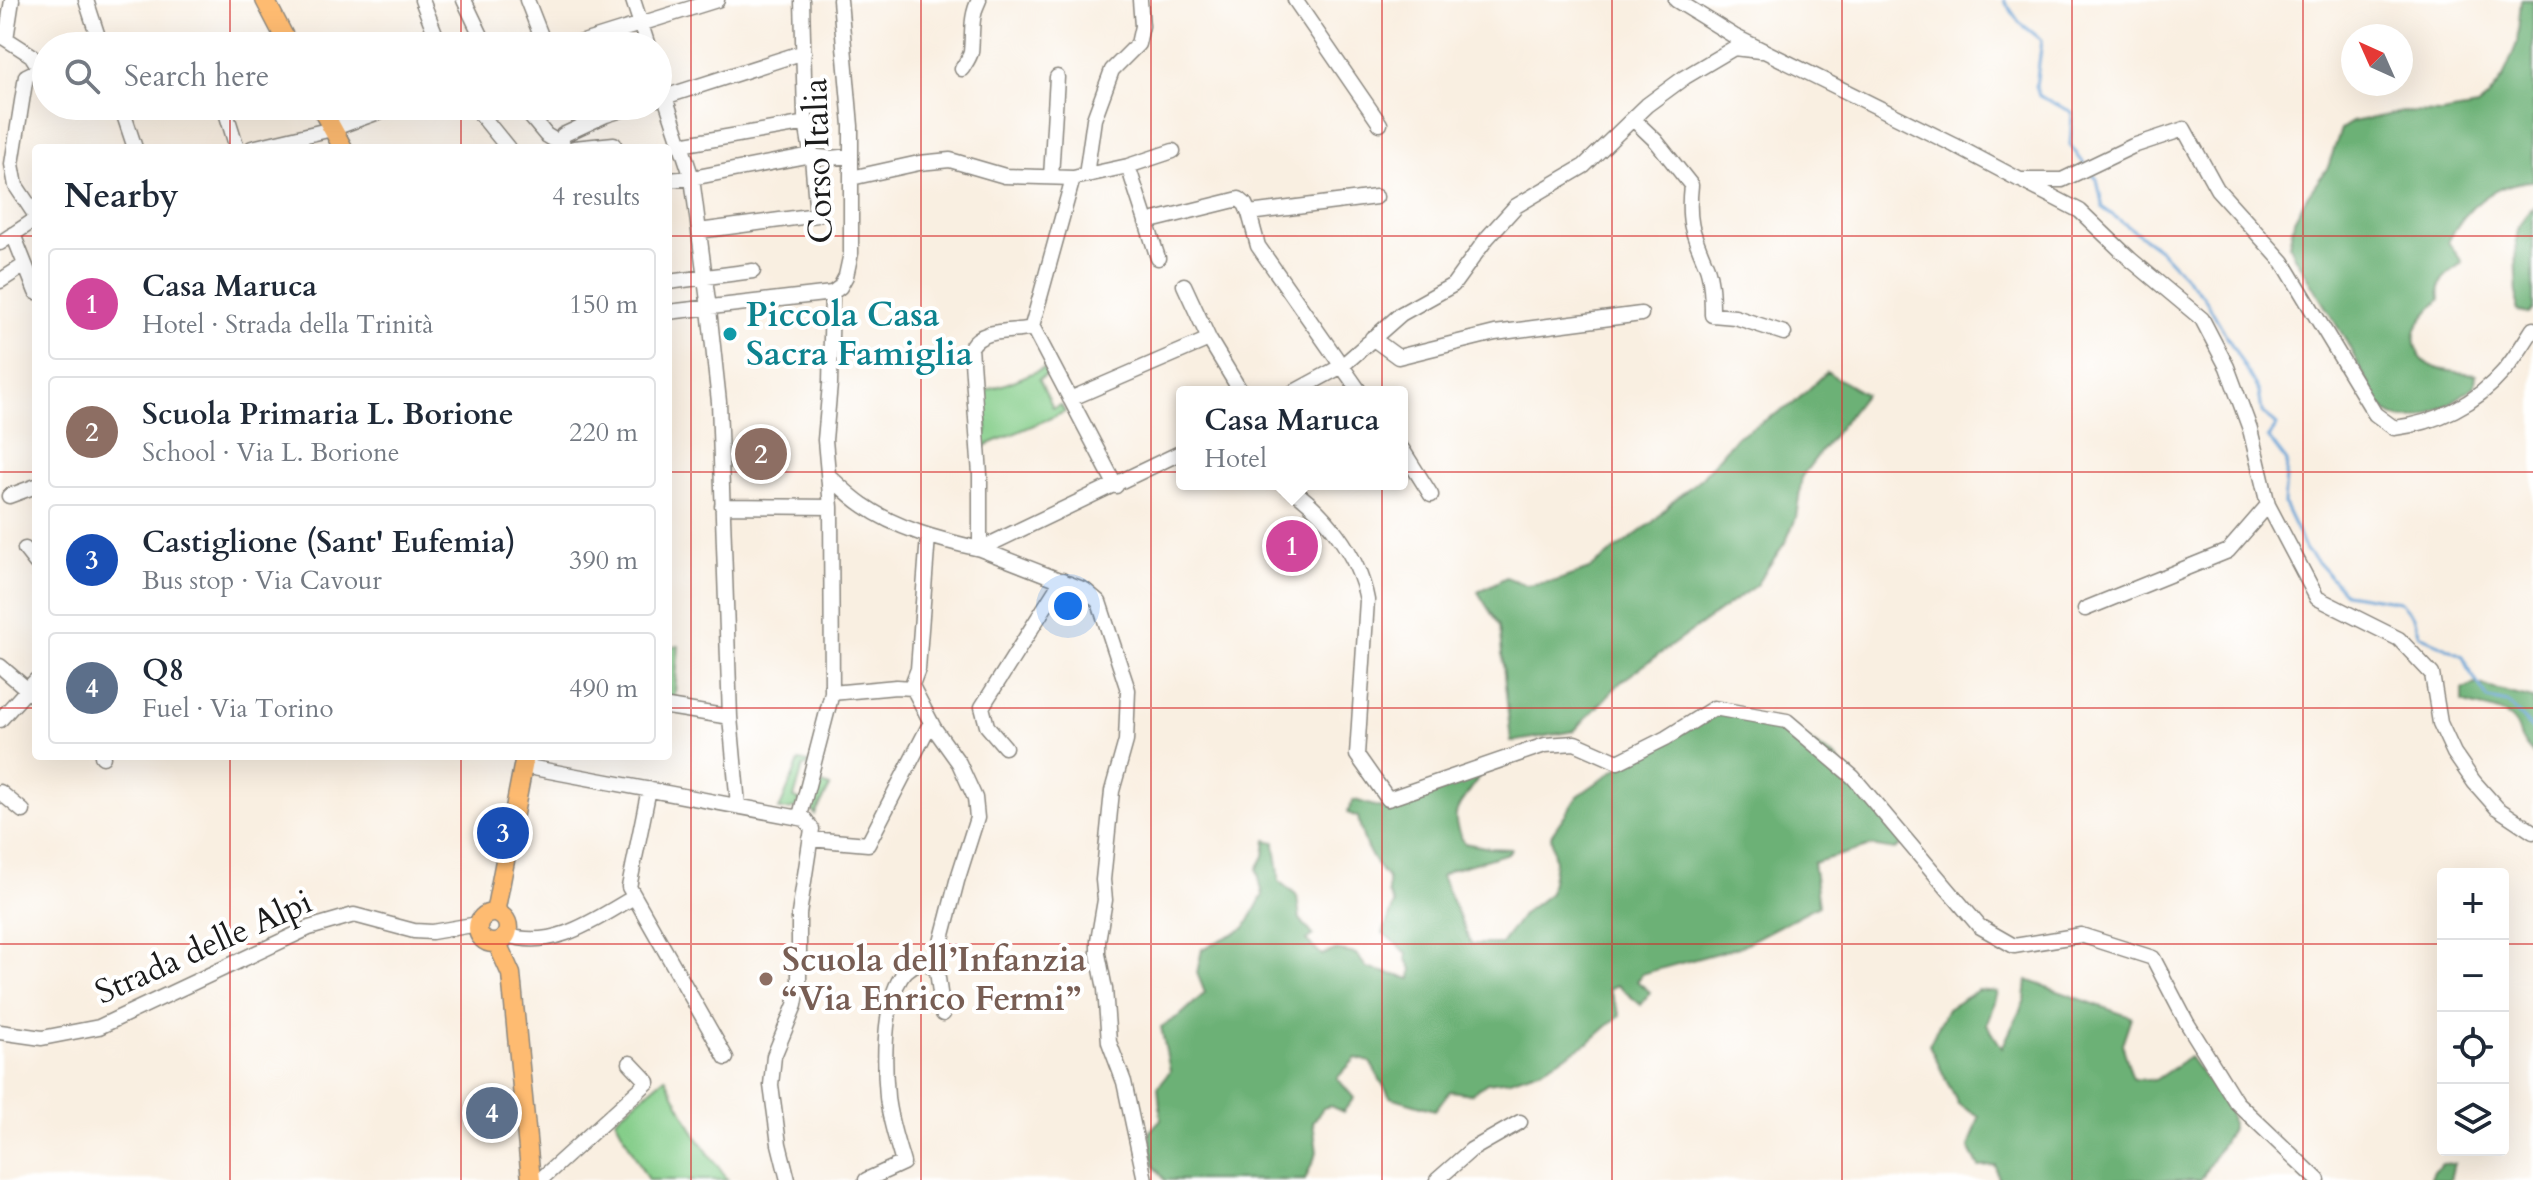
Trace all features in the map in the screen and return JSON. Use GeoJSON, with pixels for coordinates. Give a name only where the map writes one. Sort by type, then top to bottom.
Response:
{"type":"FeatureCollection","features":[{"type":"Feature","properties":{"kind":"main road"},"geometry":{"type":"LineString","coordinates":[[265,0],[282,32]]}},
{"type":"Feature","properties":{"kind":"main road"},"geometry":{"type":"LineString","coordinates":[[327,120],[341,144]]}},
{"type":"Feature","properties":{"kind":"main road"},"geometry":{"type":"LineString","coordinates":[[495,913],[524,761]]}},
{"type":"Feature","properties":{"kind":"main road"},"geometry":{"type":"LineString","coordinates":[[502,939],[484,941],[480,936],[478,924],[485,915],[495,913],[506,921],[508,928],[502,939],[511,974],[531,1180]]}},
{"type":"Feature","properties":{"kind":"street"},"geometry":{"type":"LineString","coordinates":[[12,0],[3,37],[32,56]]}},
{"type":"Feature","properties":{"kind":"street"},"geometry":{"type":"LineString","coordinates":[[86,0],[96,32]]}},
{"type":"Feature","properties":{"kind":"street"},"geometry":{"type":"LineString","coordinates":[[422,0],[435,32]]}},
{"type":"Feature","properties":{"kind":"street"},"geometry":{"type":"LineString","coordinates":[[464,0],[479,32]]}},
{"type":"Feature","properties":{"kind":"street"},"geometry":{"type":"LineString","coordinates":[[527,0],[540,32]]}},
{"type":"Feature","properties":{"kind":"street"},"geometry":{"type":"LineString","coordinates":[[633,0],[644,32]]}},
{"type":"Feature","properties":{"kind":"street"},"geometry":{"type":"LineString","coordinates":[[615,32],[717,0]]}},
{"type":"Feature","properties":{"kind":"street"},"geometry":{"type":"LineString","coordinates":[[699,231],[817,215],[805,116],[802,0]]}},
{"type":"Feature","properties":{"kind":"street","name":"Corso Italia"},"geometry":{"type":"LineString","coordinates":[[672,312],[832,293],[846,276],[851,253],[851,126],[840,0]]}},
{"type":"Feature","properties":{"kind":"street"},"geometry":{"type":"LineString","coordinates":[[962,69],[971,53],[970,35],[979,0]]}},
{"type":"Feature","properties":{"kind":"street"},"geometry":{"type":"LineString","coordinates":[[980,549],[980,475],[971,347],[975,339],[983,335],[1032,326],[1080,177],[1094,119],[1112,70],[1138,44],[1142,26],[1140,0]]}},
{"type":"Feature","properties":{"kind":"street"},"geometry":{"type":"LineString","coordinates":[[1295,0],[1380,124]]}},
{"type":"Feature","properties":{"kind":"street"},"geometry":{"type":"LineString","coordinates":[[1676,0],[1701,17],[1728,43],[1765,51],[2080,211],[2130,259],[2202,319],[2227,367],[2246,416],[2268,505],[2317,598],[2399,639],[2432,674],[2440,723],[2454,753],[2497,808],[2533,832]]}},
{"type":"Feature","properties":{"kind":"street"},"geometry":{"type":"LineString","coordinates":[[1305,386],[1342,366],[1401,314],[1453,285],[1487,238],[1516,206],[1584,166],[1647,105],[1728,43]]}},
{"type":"Feature","properties":{"kind":"street"},"geometry":{"type":"LineString","coordinates":[[672,94],[804,52]]}},
{"type":"Feature","properties":{"kind":"street"},"geometry":{"type":"LineString","coordinates":[[32,73],[26,76],[24,82],[12,164],[16,186],[32,212]]}},
{"type":"Feature","properties":{"kind":"street"},"geometry":{"type":"LineString","coordinates":[[1051,177],[1057,77]]}},
{"type":"Feature","properties":{"kind":"street"},"geometry":{"type":"LineString","coordinates":[[1633,119],[1656,141],[1691,185],[1691,230],[1706,265],[1712,315],[1735,317],[1784,333]]}},
{"type":"Feature","properties":{"kind":"street"},"geometry":{"type":"LineString","coordinates":[[126,120],[134,144]]}},
{"type":"Feature","properties":{"kind":"street"},"geometry":{"type":"LineString","coordinates":[[228,120],[236,144]]}},
{"type":"Feature","properties":{"kind":"street"},"geometry":{"type":"LineString","coordinates":[[269,144],[357,120]]}},
{"type":"Feature","properties":{"kind":"street"},"geometry":{"type":"LineString","coordinates":[[485,120],[505,144]]}},
{"type":"Feature","properties":{"kind":"street"},"geometry":{"type":"LineString","coordinates":[[534,120],[546,135],[562,144]]}},
{"type":"Feature","properties":{"kind":"street"},"geometry":{"type":"LineString","coordinates":[[566,144],[563,135],[595,120]]}},
{"type":"Feature","properties":{"kind":"street"},"geometry":{"type":"LineString","coordinates":[[607,120],[613,144]]}},
{"type":"Feature","properties":{"kind":"street"},"geometry":{"type":"LineString","coordinates":[[670,120],[692,178],[719,402],[730,717],[738,805]]}},
{"type":"Feature","properties":{"kind":"street"},"geometry":{"type":"LineString","coordinates":[[680,145],[807,123]]}},
{"type":"Feature","properties":{"kind":"street"},"geometry":{"type":"LineString","coordinates":[[2020,180],[2062,180],[2133,146],[2184,129],[2217,189],[2283,262],[2375,414],[2394,428],[2423,425],[2456,410],[2504,371],[2533,329]]}},
{"type":"Feature","properties":{"kind":"street"},"geometry":{"type":"LineString","coordinates":[[851,178],[919,163],[950,160],[1005,176],[1080,177],[1173,151]]}},
{"type":"Feature","properties":{"kind":"street"},"geometry":{"type":"LineString","coordinates":[[672,180],[806,156],[851,156]]}},
{"type":"Feature","properties":{"kind":"street"},"geometry":{"type":"LineString","coordinates":[[1128,166],[1158,258]]}},
{"type":"Feature","properties":{"kind":"street"},"geometry":{"type":"LineString","coordinates":[[1249,213],[1376,197]]}},
{"type":"Feature","properties":{"kind":"street"},"geometry":{"type":"LineString","coordinates":[[1146,222],[1239,199],[1249,213],[1258,246],[1356,386]]}},
{"type":"Feature","properties":{"kind":"street"},"geometry":{"type":"LineString","coordinates":[[0,243],[32,221]]}},
{"type":"Feature","properties":{"kind":"street"},"geometry":{"type":"LineString","coordinates":[[13,234],[32,282]]}},
{"type":"Feature","properties":{"kind":"street"},"geometry":{"type":"LineString","coordinates":[[0,281],[25,265]]}},
{"type":"Feature","properties":{"kind":"street"},"geometry":{"type":"LineString","coordinates":[[672,282],[753,271]]}},
{"type":"Feature","properties":{"kind":"street"},"geometry":{"type":"LineString","coordinates":[[1184,285],[1209,339],[1237,386]]}},
{"type":"Feature","properties":{"kind":"street"},"geometry":{"type":"LineString","coordinates":[[800,816],[832,693],[831,507],[825,440],[831,368],[832,293]]}},
{"type":"Feature","properties":{"kind":"street"},"geometry":{"type":"LineString","coordinates":[[1372,338],[1398,357],[1495,333],[1641,314]]}},
{"type":"Feature","properties":{"kind":"street"},"geometry":{"type":"LineString","coordinates":[[1032,326],[1116,486]]}},
{"type":"Feature","properties":{"kind":"street"},"geometry":{"type":"LineString","coordinates":[[1070,399],[1209,339]]}},
{"type":"Feature","properties":{"kind":"street"},"geometry":{"type":"LineString","coordinates":[[980,549],[1176,455]]}},
{"type":"Feature","properties":{"kind":"street"},"geometry":{"type":"LineString","coordinates":[[1408,459],[1431,495]]}},
{"type":"Feature","properties":{"kind":"street"},"geometry":{"type":"LineString","coordinates":[[829,476],[861,504],[883,517],[928,536],[980,549],[1062,580],[1085,590],[1099,602],[1128,690],[1126,741],[1112,791],[1098,954],[1105,989],[1109,1042],[1124,1082],[1145,1180]]}},
{"type":"Feature","properties":{"kind":"street"},"geometry":{"type":"LineString","coordinates":[[9,496],[32,487]]}},
{"type":"Feature","properties":{"kind":"street"},"geometry":{"type":"LineString","coordinates":[[1292,490],[1323,515],[1363,577],[1367,600],[1357,755],[1388,799],[1545,745],[1575,743],[1618,762],[1666,738],[1714,708],[1787,721],[1853,777],[1979,926],[2014,946],[2081,935],[2153,958],[2187,1023],[2236,1102],[2318,1180]]}},
{"type":"Feature","properties":{"kind":"street"},"geometry":{"type":"LineString","coordinates":[[2085,609],[2228,551],[2268,505]]}},
{"type":"Feature","properties":{"kind":"street"},"geometry":{"type":"LineString","coordinates":[[722,506],[831,507]]}},
{"type":"Feature","properties":{"kind":"street"},"geometry":{"type":"LineString","coordinates":[[911,687],[918,669],[928,536]]}},
{"type":"Feature","properties":{"kind":"street"},"geometry":{"type":"LineString","coordinates":[[25,549],[32,558]]}},
{"type":"Feature","properties":{"kind":"street"},"geometry":{"type":"LineString","coordinates":[[1005,747],[987,726],[982,707],[1062,580]]}},
{"type":"Feature","properties":{"kind":"street"},"geometry":{"type":"LineString","coordinates":[[0,666],[32,688]]}},
{"type":"Feature","properties":{"kind":"street"},"geometry":{"type":"LineString","coordinates":[[832,693],[911,687],[959,763],[975,798],[977,818],[938,954],[937,971],[943,1014]]}},
{"type":"Feature","properties":{"kind":"street"},"geometry":{"type":"LineString","coordinates":[[0,720],[32,690]]}},
{"type":"Feature","properties":{"kind":"street"},"geometry":{"type":"LineString","coordinates":[[672,708],[730,717]]}},
{"type":"Feature","properties":{"kind":"street"},"geometry":{"type":"LineString","coordinates":[[810,839],[868,844],[931,722]]}},
{"type":"Feature","properties":{"kind":"street"},"geometry":{"type":"LineString","coordinates":[[524,761],[649,789],[800,816],[812,829],[799,914],[799,983],[795,1005],[774,1056],[771,1085],[779,1144],[788,1180]]}},
{"type":"Feature","properties":{"kind":"street"},"geometry":{"type":"LineString","coordinates":[[649,789],[629,887],[726,1058]]}},
{"type":"Feature","properties":{"kind":"street"},"geometry":{"type":"LineString","coordinates":[[0,792],[23,811]]}},
{"type":"Feature","properties":{"kind":"street"},"geometry":{"type":"LineString","coordinates":[[502,939],[543,940],[577,930],[634,897]]}},
{"type":"Feature","properties":{"kind":"street","name":"Strada delle Alpi"},"geometry":{"type":"LineString","coordinates":[[0,1032],[42,1038],[99,1027],[309,928],[345,916],[367,917],[414,931],[432,932],[478,924]]}},
{"type":"Feature","properties":{"kind":"street"},"geometry":{"type":"LineString","coordinates":[[866,1180],[903,1163],[887,1099],[886,1076],[890,1006],[898,978],[916,962],[927,962],[937,971]]}},
{"type":"Feature","properties":{"kind":"street"},"geometry":{"type":"LineString","coordinates":[[540,1180],[648,1082],[630,1063]]}},
{"type":"Feature","properties":{"kind":"street"},"geometry":{"type":"LineString","coordinates":[[1437,1180],[1471,1150],[1520,1122]]}},
{"type":"Feature","properties":{"kind":"green space"},"geometry":{"type":"Polygon","coordinates":[[[2521,0],[2533,0],[2533,181],[2493,192],[2463,218],[2448,242],[2462,262],[2442,281],[2440,299],[2416,329],[2416,348],[2426,363],[2441,370],[2476,374],[2475,386],[2428,415],[2403,419],[2379,405],[2344,337],[2294,256],[2289,245],[2294,220],[2328,167],[2341,129],[2352,122],[2403,112],[2441,113],[2477,107],[2487,99],[2503,78],[2517,43],[2521,0]]]}},
{"type":"Feature","properties":{"kind":"green space"},"geometry":{"type":"Polygon","coordinates":[[[2533,207],[2533,309],[2529,314],[2517,311],[2516,252],[2521,222],[2533,207]]]}},
{"type":"Feature","properties":{"kind":"green space"},"geometry":{"type":"Polygon","coordinates":[[[1044,368],[1047,375],[1039,379],[1053,408],[1061,405],[1065,412],[982,447],[979,433],[987,432],[984,398],[976,398],[976,394],[1044,368]]]}},
{"type":"Feature","properties":{"kind":"green space"},"geometry":{"type":"Polygon","coordinates":[[[1827,372],[1865,394],[1802,476],[1796,518],[1786,541],[1756,585],[1622,681],[1574,731],[1511,742],[1499,626],[1478,592],[1506,577],[1526,585],[1556,581],[1589,569],[1653,522],[1702,477],[1736,437],[1793,404],[1827,372]]]}},
{"type":"Feature","properties":{"kind":"green space"},"geometry":{"type":"Polygon","coordinates":[[[672,646],[679,646],[674,704],[672,646]]]}},
{"type":"Feature","properties":{"kind":"green space"},"geometry":{"type":"Polygon","coordinates":[[[2475,684],[2533,699],[2533,754],[2511,719],[2499,712],[2463,702],[2463,689],[2475,684]]]}},
{"type":"Feature","properties":{"kind":"green space"},"geometry":{"type":"Polygon","coordinates":[[[1717,712],[1788,728],[1835,757],[1904,843],[1895,850],[1871,846],[1813,863],[1819,905],[1739,947],[1641,974],[1637,981],[1650,992],[1641,1005],[1617,985],[1609,989],[1620,1015],[1588,1043],[1542,1069],[1510,1080],[1487,1083],[1471,1094],[1450,1091],[1435,1110],[1390,1097],[1370,1062],[1356,1058],[1337,1078],[1354,1098],[1343,1112],[1330,1106],[1323,1108],[1313,1122],[1317,1152],[1305,1180],[1165,1180],[1154,1166],[1149,1132],[1161,1119],[1158,1087],[1170,1071],[1161,1027],[1182,1014],[1205,993],[1197,973],[1202,949],[1245,928],[1263,895],[1257,869],[1264,856],[1266,840],[1275,842],[1279,881],[1297,896],[1300,919],[1313,935],[1306,940],[1322,955],[1335,950],[1356,954],[1367,968],[1411,979],[1412,969],[1406,958],[1408,954],[1383,933],[1394,904],[1388,893],[1388,879],[1368,850],[1358,817],[1347,813],[1354,800],[1387,809],[1403,807],[1426,799],[1457,781],[1479,775],[1456,812],[1458,830],[1464,843],[1511,849],[1509,853],[1451,870],[1441,876],[1471,944],[1501,944],[1523,914],[1550,893],[1555,862],[1551,835],[1578,796],[1619,767],[1717,712]]]}},
{"type":"Feature","properties":{"kind":"green space"},"geometry":{"type":"Polygon","coordinates":[[[799,761],[809,763],[803,767],[794,798],[800,800],[794,808],[779,810],[799,761]]]}},
{"type":"Feature","properties":{"kind":"green space"},"geometry":{"type":"Polygon","coordinates":[[[815,781],[830,787],[815,815],[808,803],[814,805],[821,785],[815,781]]]}},
{"type":"Feature","properties":{"kind":"green space"},"geometry":{"type":"Polygon","coordinates":[[[2027,980],[2131,1017],[2122,1044],[2133,1079],[2155,1080],[2189,1057],[2230,1111],[2231,1129],[2200,1180],[1999,1180],[1996,1166],[1979,1167],[1969,1148],[1979,1117],[1958,1104],[1929,1045],[1947,1009],[1978,990],[1997,992],[1987,1024],[2002,1048],[2025,1000],[2027,980]]]}},
{"type":"Feature","properties":{"kind":"green space"},"geometry":{"type":"Polygon","coordinates":[[[665,1077],[696,1136],[728,1180],[648,1180],[615,1119],[665,1077]]]}},
{"type":"Feature","properties":{"kind":"green space"},"geometry":{"type":"Polygon","coordinates":[[[2454,1163],[2450,1180],[2431,1180],[2432,1173],[2442,1164],[2454,1163]]]}},
{"type":"Feature","properties":{"kind":"waterway"},"geometry":{"type":"LineString","coordinates":[[2004,0],[2019,22],[2042,40],[2036,86],[2039,96],[2072,112],[2070,145],[2085,165]]}},
{"type":"Feature","properties":{"kind":"waterway"},"geometry":{"type":"LineString","coordinates":[[2090,171],[2097,179],[2103,208],[2159,249],[2204,297],[2259,392],[2262,412],[2277,425],[2268,437],[2287,462],[2284,504],[2306,550],[2345,593],[2401,602],[2414,617],[2420,635],[2463,656],[2488,699],[2508,703],[2533,730]]}},
{"type":"Feature","properties":{"kind":"place","name":"Piccola Casa Sacra Famiglia"},"geometry":{"type":"Point","coordinates":[730,334]}},
{"type":"Feature","properties":{"kind":"place","name":"Scuola Primaria L. Borione"},"geometry":{"type":"Point","coordinates":[761,454]}},
{"type":"Feature","properties":{"kind":"place","name":"Casa Maruca"},"geometry":{"type":"Point","coordinates":[1292,546]}},
{"type":"Feature","properties":{"kind":"place","name":"Castiglione (Sant' Eufemia)"},"geometry":{"type":"Point","coordinates":[503,833]}},
{"type":"Feature","properties":{"kind":"place","name":"Scuola dell’Infanzia “Via Enrico Fermi”"},"geometry":{"type":"Point","coordinates":[766,979]}},
{"type":"Feature","properties":{"kind":"place","name":"Q8"},"geometry":{"type":"Point","coordinates":[492,1113]}}]}
